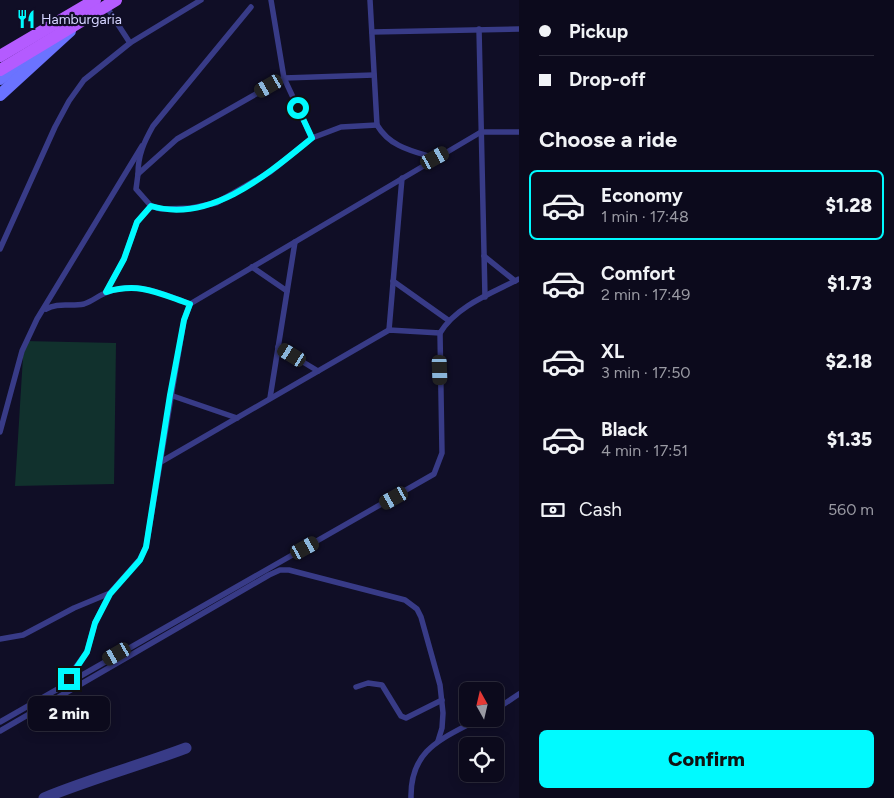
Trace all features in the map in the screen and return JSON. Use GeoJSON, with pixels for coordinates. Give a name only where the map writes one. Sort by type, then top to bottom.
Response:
{"type":"FeatureCollection","features":[{"type":"Feature","properties":{"kind":"main road"},"geometry":{"type":"LineString","coordinates":[[0,70],[79,23],[106,2]]}},
{"type":"Feature","properties":{"kind":"main road"},"geometry":{"type":"LineString","coordinates":[[0,56],[106,2]]}},
{"type":"Feature","properties":{"kind":"street"},"geometry":{"type":"LineString","coordinates":[[0,95],[79,23]]}},
{"type":"Feature","properties":{"kind":"street"},"geometry":{"type":"LineString","coordinates":[[0,79],[66,31]]}},
{"type":"Feature","properties":{"kind":"street"},"geometry":{"type":"LineString","coordinates":[[44,798],[83,781],[131,768],[186,748]]}},
{"type":"Feature","properties":{"kind":"lane"},"geometry":{"type":"LineString","coordinates":[[0,249],[69,101],[84,80],[130,43],[201,0]]}},
{"type":"Feature","properties":{"kind":"lane"},"geometry":{"type":"LineString","coordinates":[[271,0],[284,78],[312,138]]}},
{"type":"Feature","properties":{"kind":"lane"},"geometry":{"type":"LineString","coordinates":[[370,0],[377,125],[383,136],[397,146],[435,158]]}},
{"type":"Feature","properties":{"kind":"lane"},"geometry":{"type":"LineString","coordinates":[[106,2],[130,43]]}},
{"type":"Feature","properties":{"kind":"lane"},"geometry":{"type":"LineString","coordinates":[[0,432],[3,410],[22,351],[44,310],[153,126],[177,94],[251,7]]}},
{"type":"Feature","properties":{"kind":"lane"},"geometry":{"type":"LineString","coordinates":[[479,29],[485,297]]}},
{"type":"Feature","properties":{"kind":"lane"},"geometry":{"type":"LineString","coordinates":[[372,32],[519,29]]}},
{"type":"Feature","properties":{"kind":"lane"},"geometry":{"type":"LineString","coordinates":[[138,174],[177,139],[284,78],[374,75]]}},
{"type":"Feature","properties":{"kind":"lane"},"geometry":{"type":"LineString","coordinates":[[142,146],[138,160],[136,189],[151,206],[162,209],[191,208],[216,203],[270,172],[312,138],[341,128],[377,125]]}},
{"type":"Feature","properties":{"kind":"lane"},"geometry":{"type":"LineString","coordinates":[[72,680],[69,679],[70,675],[87,652],[95,623],[110,594],[140,560],[146,547],[170,395],[184,320],[190,304],[481,132],[519,132]]}},
{"type":"Feature","properties":{"kind":"lane"},"geometry":{"type":"LineString","coordinates":[[389,330],[402,178]]}},
{"type":"Feature","properties":{"kind":"lane"},"geometry":{"type":"LineString","coordinates":[[106,292],[124,259],[137,222],[151,206]]}},
{"type":"Feature","properties":{"kind":"lane"},"geometry":{"type":"LineString","coordinates":[[270,398],[295,242]]}},
{"type":"Feature","properties":{"kind":"lane"},"geometry":{"type":"LineString","coordinates":[[0,722],[434,474],[442,454],[440,332],[448,320],[517,280],[484,256]]}},
{"type":"Feature","properties":{"kind":"lane"},"geometry":{"type":"LineString","coordinates":[[252,267],[287,291]]}},
{"type":"Feature","properties":{"kind":"lane"},"geometry":{"type":"LineString","coordinates":[[393,280],[448,320]]}},
{"type":"Feature","properties":{"kind":"lane"},"geometry":{"type":"LineString","coordinates":[[44,310],[58,304],[81,304],[94,301],[106,292],[124,287],[141,287],[190,304]]}},
{"type":"Feature","properties":{"kind":"lane"},"geometry":{"type":"LineString","coordinates":[[159,463],[389,330],[440,332]]}},
{"type":"Feature","properties":{"kind":"lane"},"geometry":{"type":"LineString","coordinates":[[278,347],[318,371]]}},
{"type":"Feature","properties":{"kind":"lane"},"geometry":{"type":"LineString","coordinates":[[170,395],[237,418]]}},
{"type":"Feature","properties":{"kind":"lane"},"geometry":{"type":"LineString","coordinates":[[0,731],[280,570],[300,572],[405,600],[412,604],[421,617],[430,645],[442,700],[442,728],[438,741]]}},
{"type":"Feature","properties":{"kind":"lane"},"geometry":{"type":"LineString","coordinates":[[0,639],[23,635],[74,608],[110,594]]}},
{"type":"Feature","properties":{"kind":"lane"},"geometry":{"type":"LineString","coordinates":[[356,687],[368,684],[382,685],[401,716],[406,718],[442,700]]}},
{"type":"Feature","properties":{"kind":"lane"},"geometry":{"type":"LineString","coordinates":[[504,704],[519,694]]}},
{"type":"Feature","properties":{"kind":"lane"},"geometry":{"type":"LineString","coordinates":[[411,798],[411,783],[418,761],[427,749],[462,728]]}},
{"type":"Feature","properties":{"kind":"green space"},"geometry":{"type":"Polygon","coordinates":[[[24,341],[116,343],[114,484],[15,486],[24,341]]]}},
{"type":"Feature","properties":{"kind":"place","name":"Hamburgaria"},"geometry":{"type":"Point","coordinates":[26,19]}},
{"type":"Feature","properties":{"kind":"route"},"geometry":{"type":"LineString","coordinates":[[69,679],[87,652],[95,623],[110,594],[140,560],[146,547],[170,395],[184,320],[190,304],[141,287],[124,287],[106,292],[124,259],[137,222],[151,206],[162,209],[191,208],[216,203],[270,172],[312,138],[298,108]]}}]}
